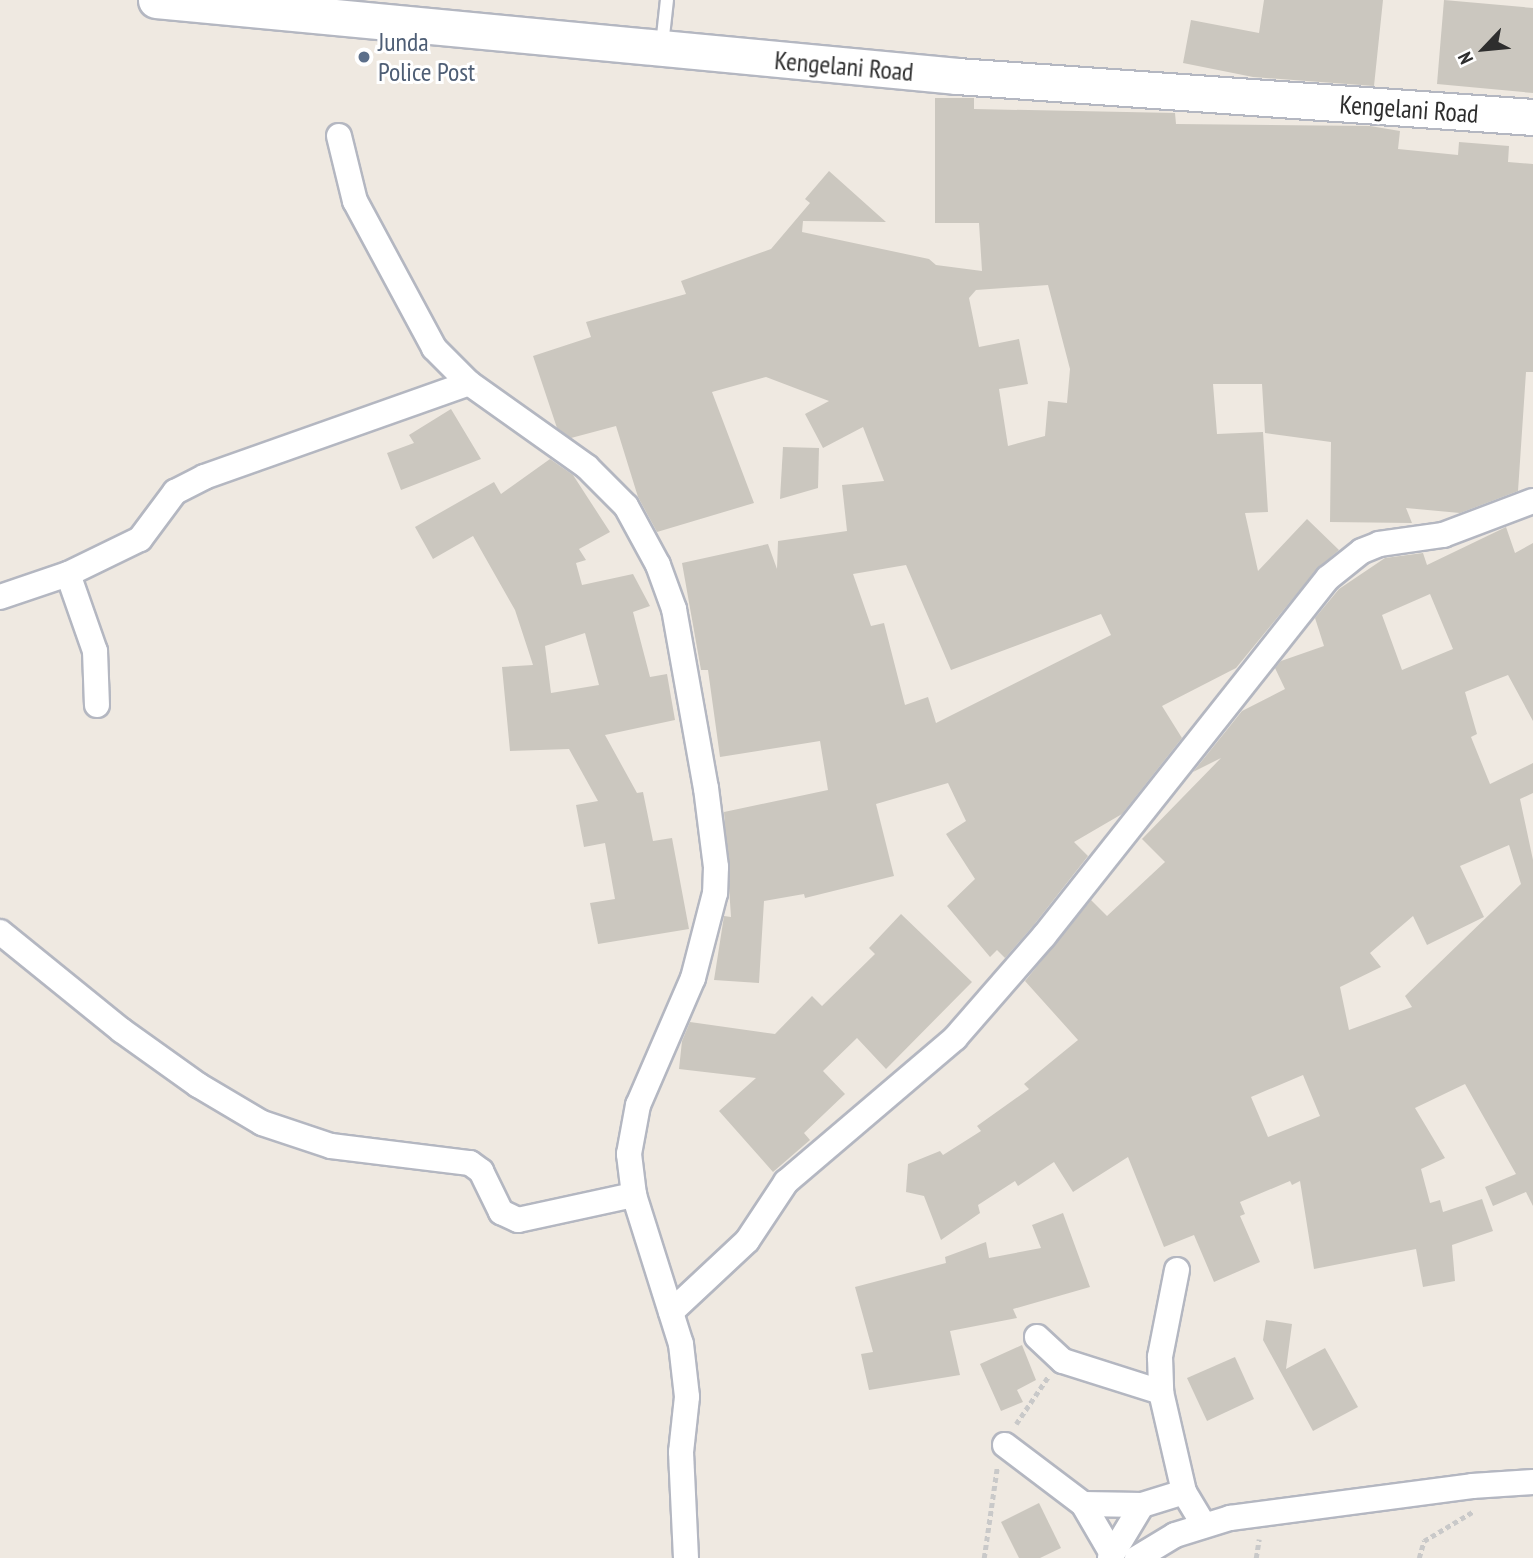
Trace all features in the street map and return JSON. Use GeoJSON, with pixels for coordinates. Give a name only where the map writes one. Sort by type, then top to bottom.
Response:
{"type":"FeatureCollection","features":[{"type":"Feature","properties":{"kind":"main road","name":"Kengelani Road"},"geometry":{"type":"LineString","coordinates":[[156,0],[209,2],[1060,85],[1533,117]]}},
{"type":"Feature","properties":{"kind":"street"},"geometry":{"type":"LineString","coordinates":[[339,136],[355,201],[390,272],[435,348],[469,383],[587,467],[626,506],[658,565],[674,609],[706,788],[716,867],[715,893],[693,978],[638,1105],[629,1154],[634,1195],[681,1343],[687,1397],[681,1452],[686,1558]]}},
{"type":"Feature","properties":{"kind":"street"},"geometry":{"type":"LineString","coordinates":[[0,597],[68,574],[140,539],[168,499],[187,484],[232,464],[469,383]]}},
{"type":"Feature","properties":{"kind":"street"},"geometry":{"type":"LineString","coordinates":[[671,1312],[747,1241],[786,1182],[956,1038],[1044,936],[1328,578],[1362,551],[1379,544],[1443,535],[1533,501]]}},
{"type":"Feature","properties":{"kind":"street"},"geometry":{"type":"LineString","coordinates":[[68,574],[95,651],[97,705]]}},
{"type":"Feature","properties":{"kind":"street"},"geometry":{"type":"LineString","coordinates":[[0,932],[121,1030],[262,1122],[331,1146],[470,1163],[481,1171],[501,1212],[518,1220],[634,1195]]}},
{"type":"Feature","properties":{"kind":"street"},"geometry":{"type":"LineString","coordinates":[[1177,1270],[1160,1357],[1161,1392],[1184,1492],[1204,1525]]}},
{"type":"Feature","properties":{"kind":"street"},"geometry":{"type":"LineString","coordinates":[[1037,1337],[1063,1360],[1161,1392]]}},
{"type":"Feature","properties":{"kind":"street"},"geometry":{"type":"LineString","coordinates":[[1005,1445],[1083,1504],[1110,1555],[1142,1505]]}},
{"type":"Feature","properties":{"kind":"street"},"geometry":{"type":"LineString","coordinates":[[1137,1558],[1156,1544],[1204,1525],[1445,1489],[1533,1482]]}},
{"type":"Feature","properties":{"kind":"street"},"geometry":{"type":"LineString","coordinates":[[1083,1504],[1142,1505],[1184,1492]]}},
{"type":"Feature","properties":{"kind":"lane"},"geometry":{"type":"LineString","coordinates":[[662,48],[667,0]]}},
{"type":"Feature","properties":{"kind":"path"},"geometry":{"type":"LineString","coordinates":[[1419,1558],[1424,1541],[1482,1507]]}},
{"type":"Feature","properties":{"kind":"building"},"geometry":{"type":"Polygon","coordinates":[[[1264,0],[1383,0],[1374,86],[1253,77],[1183,63],[1191,20],[1259,33],[1264,0]]]}},
{"type":"Feature","properties":{"kind":"building"},"geometry":{"type":"Polygon","coordinates":[[[1444,0],[1533,8],[1533,93],[1437,84],[1444,0]]]}},
{"type":"Feature","properties":{"kind":"building"},"geometry":{"type":"Polygon","coordinates":[[[935,98],[974,98],[974,109],[1175,113],[1176,124],[1370,126],[1400,131],[1398,149],[1458,155],[1459,142],[1509,146],[1508,162],[1533,164],[1533,372],[1526,372],[1518,491],[1460,513],[1406,508],[1412,523],[1330,522],[1331,442],[1265,433],[1262,384],[1213,384],[1217,434],[1263,432],[1268,512],[1245,513],[1258,571],[1307,519],[1339,550],[1317,569],[1236,668],[1162,706],[1182,738],[1122,814],[1074,842],[1088,856],[1033,926],[1005,958],[997,950],[990,957],[947,906],[975,879],[946,834],[966,821],[948,783],[876,804],[894,876],[805,898],[804,894],[764,901],[759,983],[714,980],[724,916],[731,917],[724,812],[828,790],[820,741],[720,757],[708,670],[701,670],[682,563],[768,544],[777,569],[778,541],[847,531],[842,485],[884,481],[863,427],[823,448],[805,414],[829,401],[766,377],[712,392],[754,503],[657,532],[638,497],[616,426],[571,438],[557,428],[533,356],[591,337],[586,322],[686,294],[681,281],[771,249],[810,203],[805,199],[829,171],[886,222],[803,221],[802,232],[929,259],[936,265],[982,271],[979,223],[935,223],[935,98]],[[1048,285],[976,290],[969,298],[979,347],[1019,339],[1028,384],[999,389],[1008,446],[1045,436],[1048,401],[1067,403],[1070,369],[1048,285]],[[906,565],[853,574],[871,626],[884,623],[905,705],[928,697],[936,723],[1111,635],[1101,614],[951,670],[906,565]]]}},
{"type":"Feature","properties":{"kind":"building"},"geometry":{"type":"Polygon","coordinates":[[[451,409],[481,459],[401,490],[387,453],[414,443],[409,435],[451,409]]]}},
{"type":"Feature","properties":{"kind":"building"},"geometry":{"type":"Polygon","coordinates":[[[783,447],[819,448],[818,488],[780,499],[783,447]]]}},
{"type":"Feature","properties":{"kind":"building"},"geometry":{"type":"Polygon","coordinates":[[[550,459],[573,475],[610,532],[579,549],[586,560],[576,563],[582,585],[633,574],[650,606],[633,612],[650,677],[667,674],[675,720],[605,735],[637,793],[643,792],[653,841],[672,838],[689,929],[598,944],[590,903],[615,899],[605,843],[584,847],[576,805],[598,801],[569,749],[510,751],[502,667],[533,665],[515,610],[473,536],[433,559],[415,527],[494,482],[501,494],[550,459]],[[585,633],[545,646],[551,693],[599,685],[585,633]]]}},
{"type":"Feature","properties":{"kind":"building"},"geometry":{"type":"Polygon","coordinates":[[[1506,527],[1515,553],[1533,543],[1533,721],[1508,675],[1465,692],[1477,734],[1471,737],[1490,784],[1533,763],[1533,793],[1520,799],[1533,860],[1533,1206],[1526,1192],[1493,1206],[1485,1187],[1516,1174],[1465,1084],[1415,1108],[1445,1158],[1421,1169],[1430,1203],[1440,1200],[1443,1212],[1482,1199],[1493,1231],[1452,1245],[1455,1281],[1423,1287],[1416,1249],[1314,1269],[1300,1181],[1292,1185],[1290,1181],[1240,1202],[1245,1214],[1240,1216],[1260,1262],[1214,1282],[1194,1235],[1164,1247],[1128,1157],[1073,1192],[1054,1162],[1018,1186],[1015,1181],[978,1205],[980,1213],[941,1240],[924,1196],[906,1192],[908,1164],[940,1151],[943,1155],[981,1131],[977,1126],[1029,1089],[1024,1084],[1078,1040],[1025,981],[1091,900],[1107,916],[1165,862],[1142,839],[1221,758],[1193,772],[1242,711],[1285,689],[1275,668],[1281,661],[1324,646],[1315,618],[1339,589],[1385,558],[1423,553],[1427,565],[1506,527]],[[1430,594],[1382,615],[1402,670],[1453,649],[1430,594]],[[1509,845],[1460,866],[1484,917],[1427,945],[1413,916],[1370,953],[1381,967],[1340,987],[1349,1030],[1412,1007],[1405,996],[1521,884],[1509,845]],[[1303,1075],[1251,1097],[1268,1137],[1320,1116],[1303,1075]]]}},
{"type":"Feature","properties":{"kind":"building"},"geometry":{"type":"Polygon","coordinates":[[[901,914],[972,982],[886,1069],[857,1038],[823,1071],[845,1094],[804,1133],[810,1140],[773,1172],[719,1111],[756,1078],[679,1069],[682,1041],[690,1022],[775,1034],[812,996],[822,1006],[875,954],[869,948],[901,914]]]}},
{"type":"Feature","properties":{"kind":"building"},"geometry":{"type":"Polygon","coordinates":[[[1063,1213],[1090,1287],[1013,1309],[1017,1318],[950,1331],[960,1375],[869,1390],[861,1354],[873,1352],[855,1287],[946,1263],[945,1257],[986,1242],[989,1258],[1041,1248],[1032,1225],[1063,1213]]]}},
{"type":"Feature","properties":{"kind":"building"},"geometry":{"type":"Polygon","coordinates":[[[1266,1320],[1292,1324],[1286,1369],[1325,1348],[1358,1407],[1313,1431],[1263,1340],[1266,1320]]]}},
{"type":"Feature","properties":{"kind":"building"},"geometry":{"type":"Polygon","coordinates":[[[1022,1345],[1036,1380],[1017,1390],[1023,1402],[1001,1411],[980,1364],[1022,1345]]]}},
{"type":"Feature","properties":{"kind":"building"},"geometry":{"type":"Polygon","coordinates":[[[1235,1357],[1254,1399],[1207,1421],[1187,1378],[1235,1357]]]}},
{"type":"Feature","properties":{"kind":"building"},"geometry":{"type":"Polygon","coordinates":[[[1039,1503],[1061,1548],[1040,1558],[1019,1558],[1001,1522],[1039,1503]]]}},
{"type":"Feature","properties":{"kind":"place","name":"Junda Police Post"},"geometry":{"type":"Point","coordinates":[364,57]}}]}
